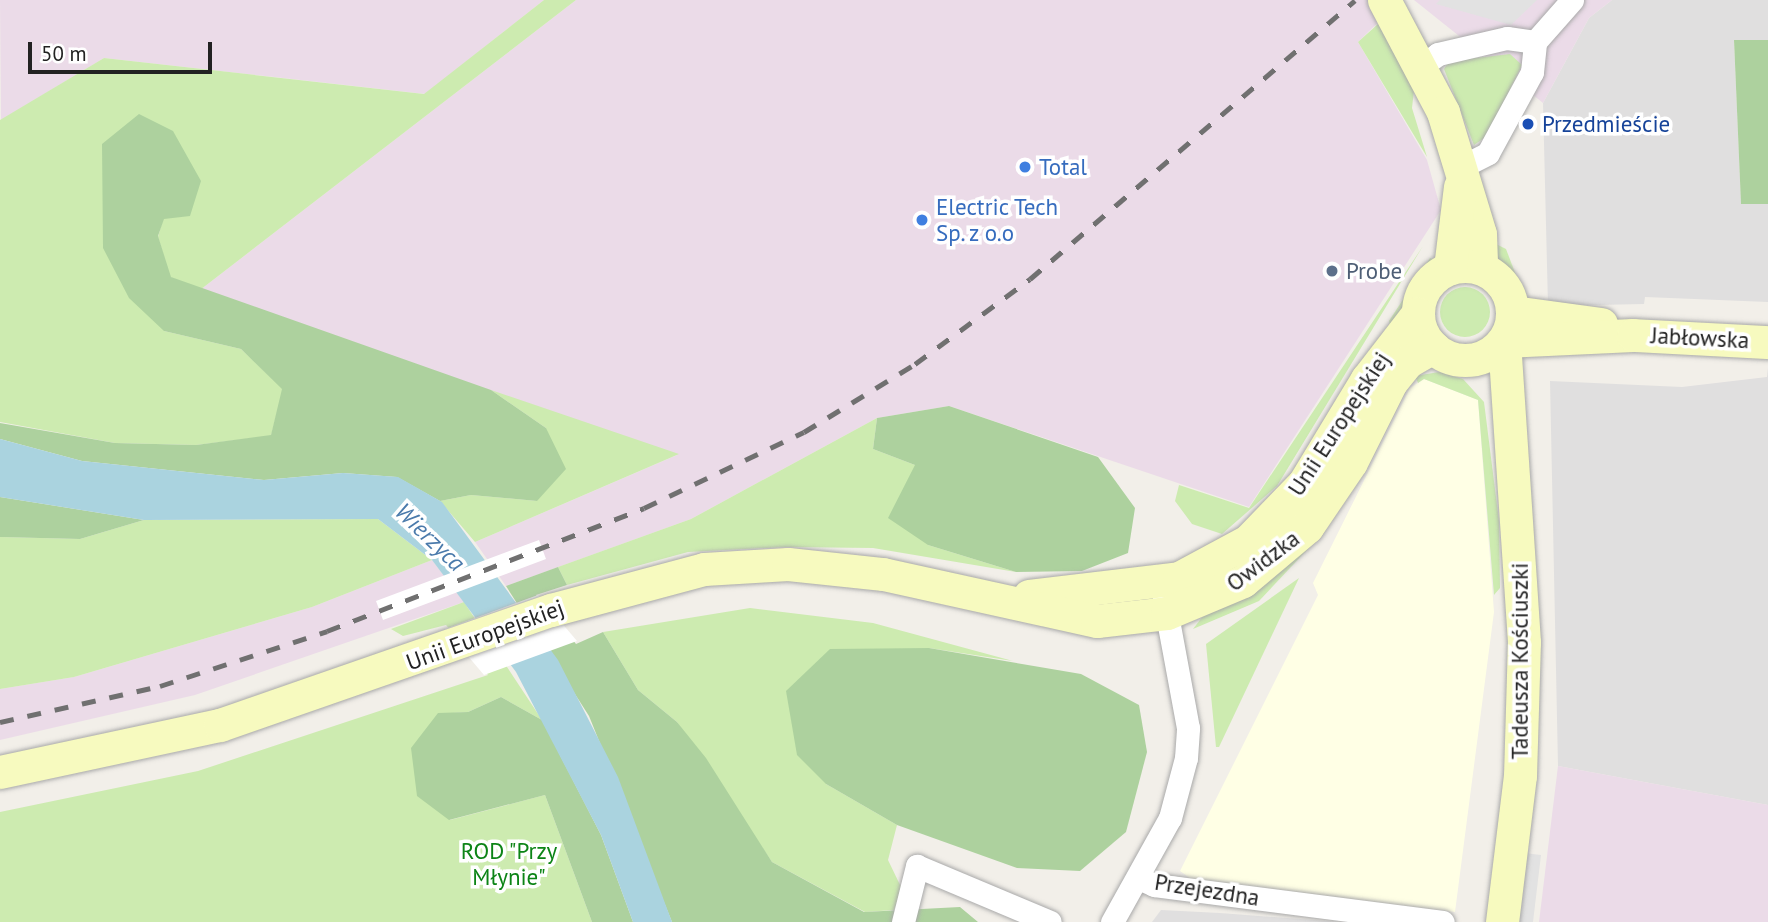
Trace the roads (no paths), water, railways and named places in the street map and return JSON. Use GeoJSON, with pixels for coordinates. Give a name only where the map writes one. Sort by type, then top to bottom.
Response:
{"type":"FeatureCollection","features":[{"type":"Feature","properties":{"kind":"main road"},"geometry":{"type":"LineString","coordinates":[[1384,0],[1422,66],[1461,167],[1480,234],[1465,268],[1427,286],[1418,313],[1433,347],[1455,359],[1499,337],[1504,285],[1465,268]]}},
{"type":"Feature","properties":{"kind":"main road","name":"Unii Europejskiej"},"geometry":{"type":"LineString","coordinates":[[0,772],[220,725],[458,645],[551,610],[681,573],[788,564],[883,573],[1097,621],[1164,598],[1248,541],[1282,509],[1418,313]]}},
{"type":"Feature","properties":{"kind":"main road","name":"Jabłowska"},"geometry":{"type":"LineString","coordinates":[[1499,337],[1591,321],[1633,335],[1768,342]]}},
{"type":"Feature","properties":{"kind":"main road","name":"Tadeusza Kościuszki"},"geometry":{"type":"LineString","coordinates":[[1499,337],[1518,474],[1524,642],[1520,776],[1502,922]]}},
{"type":"Feature","properties":{"kind":"main road","name":"Owidzka"},"geometry":{"type":"LineString","coordinates":[[1164,598],[1243,581],[1307,527],[1351,462],[1391,382],[1407,362],[1433,347]]}},
{"type":"Feature","properties":{"kind":"street"},"geometry":{"type":"LineString","coordinates":[[1461,167],[1488,153],[1532,72],[1535,42],[1572,0]]}},
{"type":"Feature","properties":{"kind":"street"},"geometry":{"type":"LineString","coordinates":[[1422,66],[1438,54],[1507,38],[1535,42]]}},
{"type":"Feature","properties":{"kind":"street"},"geometry":{"type":"LineString","coordinates":[[1112,922],[1139,878],[1170,818],[1186,758],[1188,728],[1164,598]]}},
{"type":"Feature","properties":{"kind":"street"},"geometry":{"type":"LineString","coordinates":[[903,922],[917,866],[1050,922]]}},
{"type":"Feature","properties":{"kind":"street","name":"Przejezdna"},"geometry":{"type":"LineString","coordinates":[[1139,878],[1154,885],[1443,922]]}},
{"type":"Feature","properties":{"kind":"water","name":"Wierzyca"},"geometry":{"type":"Polygon","coordinates":[[[0,439],[82,461],[264,480],[343,473],[398,477],[442,502],[558,660],[618,777],[672,922],[633,922],[601,835],[516,672],[432,560],[378,519],[144,520],[0,497],[0,439]]]}},
{"type":"Feature","properties":{"kind":"railway"},"geometry":{"type":"LineString","coordinates":[[0,722],[160,686],[327,631],[644,508],[804,432],[915,364],[1030,279],[1355,0]]}},
{"type":"Feature","properties":{"kind":"place","name":"Przedmieście"},"geometry":{"type":"Point","coordinates":[1528,124]}},
{"type":"Feature","properties":{"kind":"place","name":"Total"},"geometry":{"type":"Point","coordinates":[1025,167]}},
{"type":"Feature","properties":{"kind":"place","name":"Electric Tech Sp. z o.o"},"geometry":{"type":"Point","coordinates":[922,220]}},
{"type":"Feature","properties":{"kind":"place","name":"Probe"},"geometry":{"type":"Point","coordinates":[1332,271]}},
{"type":"Feature","properties":{"kind":"park label","name":"ROD \"Przy Młynie\""},"geometry":{"type":"Point","coordinates":[509,864]}}]}
